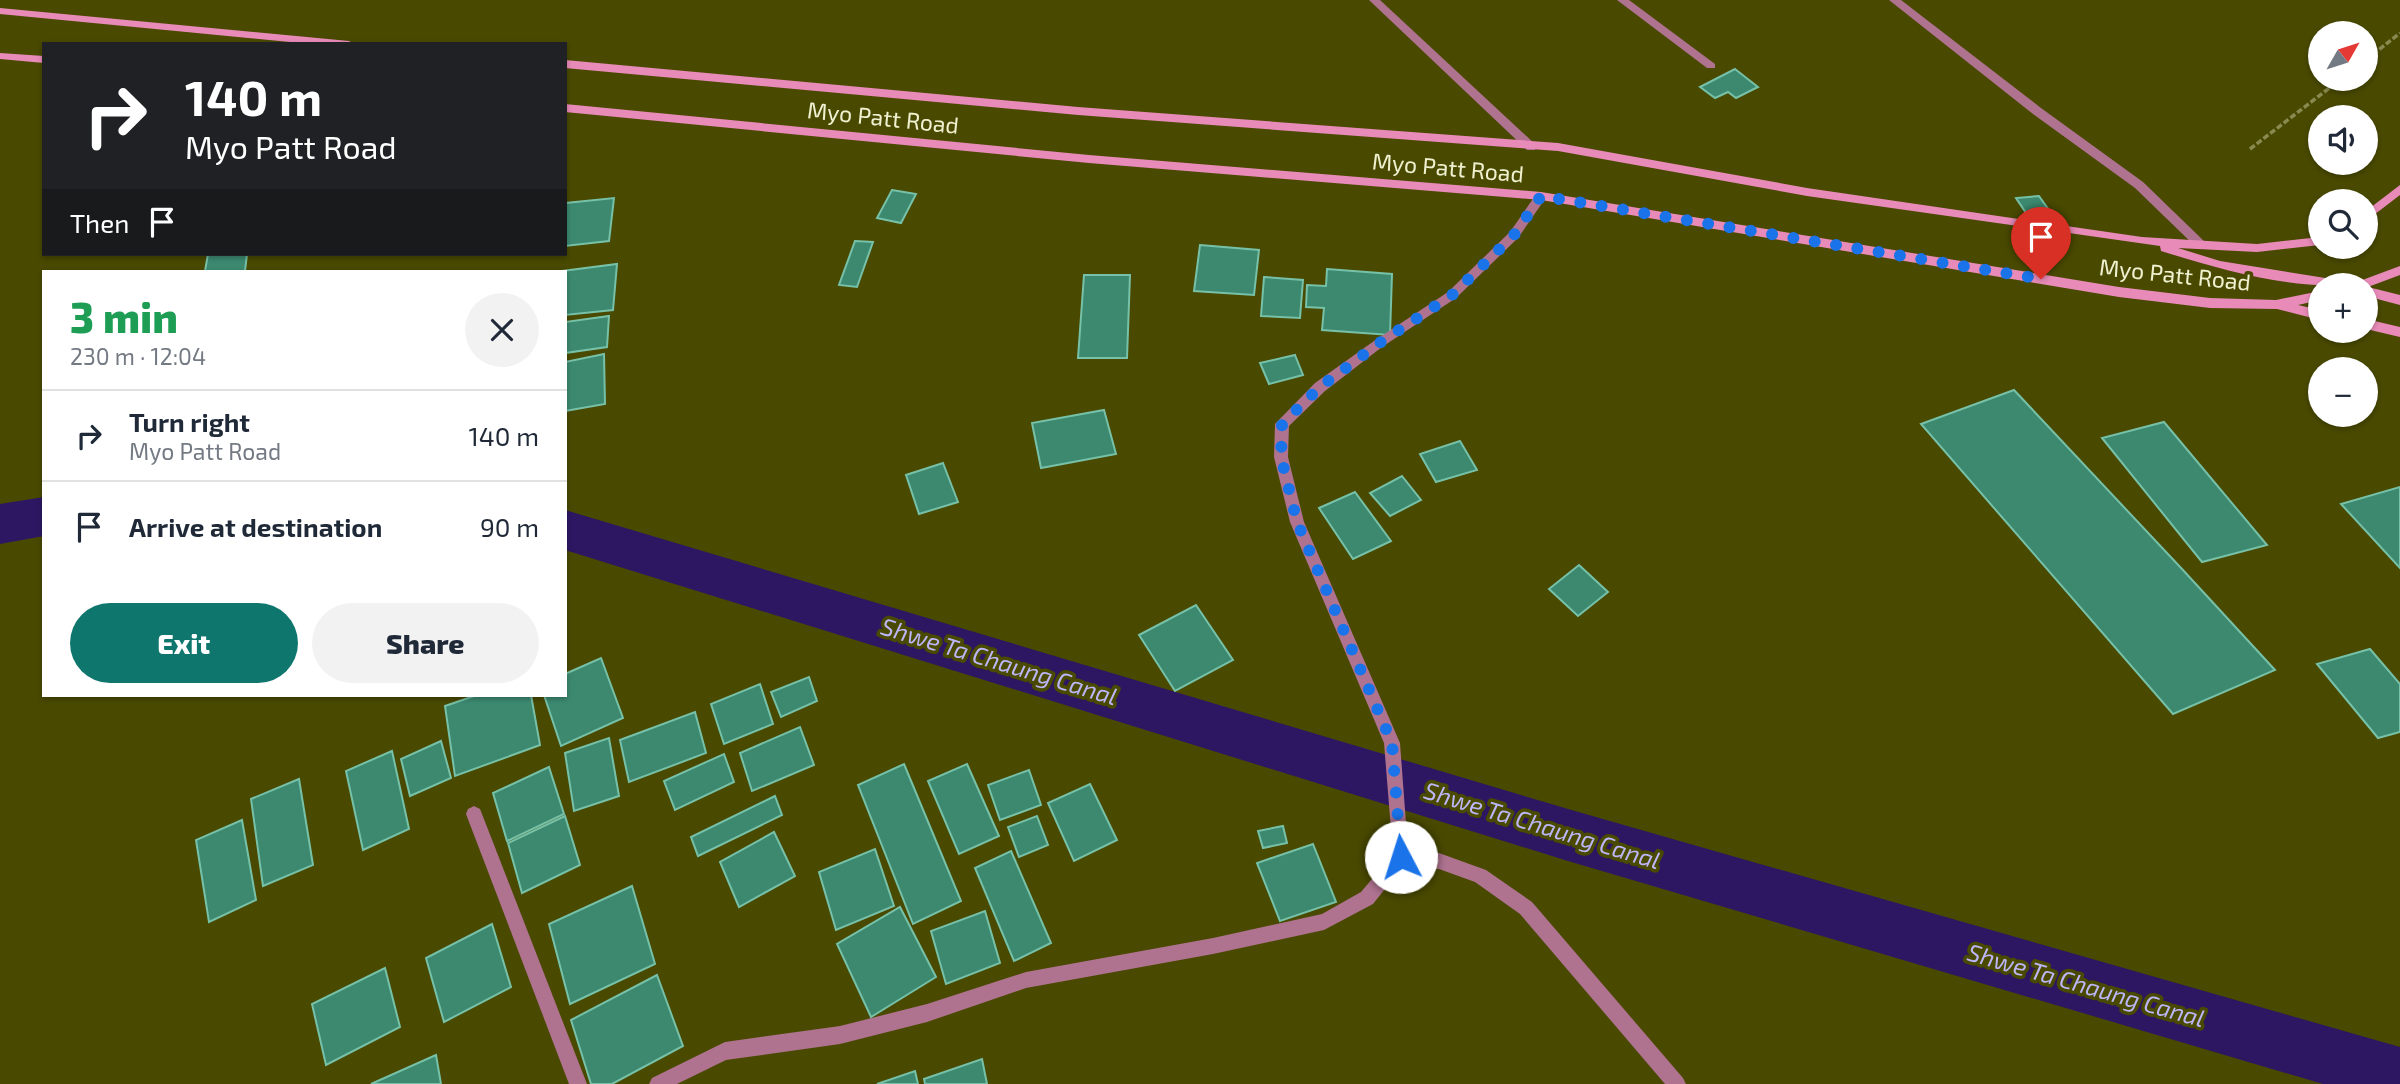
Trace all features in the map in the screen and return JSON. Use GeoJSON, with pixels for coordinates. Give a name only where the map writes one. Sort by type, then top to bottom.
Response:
{"type":"FeatureCollection","features":[{"type":"Feature","properties":{"kind":"main road"},"geometry":{"type":"LineString","coordinates":[[0,11],[316,42]]}},
{"type":"Feature","properties":{"kind":"main road"},"geometry":{"type":"LineString","coordinates":[[0,56],[42,60]]}},
{"type":"Feature","properties":{"kind":"main road","name":"Myo Patt Road"},"geometry":{"type":"LineString","coordinates":[[567,64],[1092,112],[1558,147],[1807,192],[2142,241],[2257,248],[2308,243]]}},
{"type":"Feature","properties":{"kind":"main road","name":"Myo Patt Road"},"geometry":{"type":"LineString","coordinates":[[567,108],[1089,159],[1541,196],[2119,292],[2210,303],[2276,305],[2308,298]]}},
{"type":"Feature","properties":{"kind":"main road"},"geometry":{"type":"LineString","coordinates":[[2378,207],[2400,189]]}},
{"type":"Feature","properties":{"kind":"main road"},"geometry":{"type":"LineString","coordinates":[[2142,241],[2220,265],[2308,280]]}},
{"type":"Feature","properties":{"kind":"main road"},"geometry":{"type":"LineString","coordinates":[[2378,278],[2400,270]]}},
{"type":"Feature","properties":{"kind":"main road"},"geometry":{"type":"LineString","coordinates":[[2378,294],[2400,300]]}},
{"type":"Feature","properties":{"kind":"main road"},"geometry":{"type":"LineString","coordinates":[[2276,305],[2308,312]]}},
{"type":"Feature","properties":{"kind":"main road"},"geometry":{"type":"LineString","coordinates":[[2378,327],[2400,332]]}},
{"type":"Feature","properties":{"kind":"street"},"geometry":{"type":"LineString","coordinates":[[1374,0],[1531,147]]}},
{"type":"Feature","properties":{"kind":"street"},"geometry":{"type":"LineString","coordinates":[[1622,0],[1711,66]]}},
{"type":"Feature","properties":{"kind":"street"},"geometry":{"type":"LineString","coordinates":[[1894,0],[2037,111],[2139,185],[2202,244]]}},
{"type":"Feature","properties":{"kind":"street"},"geometry":{"type":"LineString","coordinates":[[658,1084],[725,1051],[841,1035],[927,1013],[1026,979],[1213,946],[1324,922],[1367,898],[1401,857],[1392,743],[1297,522],[1281,457],[1282,424],[1320,387],[1378,344],[1452,295],[1514,235],[1541,196]]}},
{"type":"Feature","properties":{"kind":"street"},"geometry":{"type":"LineString","coordinates":[[474,814],[578,1084]]}},
{"type":"Feature","properties":{"kind":"street"},"geometry":{"type":"LineString","coordinates":[[1401,857],[1439,862],[1480,876],[1526,908],[1677,1084]]}},
{"type":"Feature","properties":{"kind":"path"},"geometry":{"type":"LineString","coordinates":[[2378,50],[2400,33]]}},
{"type":"Feature","properties":{"kind":"path"},"geometry":{"type":"LineString","coordinates":[[2250,149],[2325,91]]}},
{"type":"Feature","properties":{"kind":"building"},"geometry":{"type":"Polygon","coordinates":[[[1735,69],[1758,87],[1736,98],[1728,92],[1715,98],[1700,87],[1735,69]]]}},
{"type":"Feature","properties":{"kind":"building"},"geometry":{"type":"Polygon","coordinates":[[[892,190],[916,194],[901,223],[877,218],[892,190]]]}},
{"type":"Feature","properties":{"kind":"building"},"geometry":{"type":"Polygon","coordinates":[[[2039,196],[2051,213],[2028,216],[2016,198],[2039,196]]]}},
{"type":"Feature","properties":{"kind":"building"},"geometry":{"type":"Polygon","coordinates":[[[614,198],[609,241],[567,246],[567,203],[614,198]]]}},
{"type":"Feature","properties":{"kind":"building"},"geometry":{"type":"Polygon","coordinates":[[[855,241],[873,242],[857,287],[839,285],[855,241]]]}},
{"type":"Feature","properties":{"kind":"building"},"geometry":{"type":"Polygon","coordinates":[[[1200,245],[1259,250],[1254,295],[1194,291],[1200,245]]]}},
{"type":"Feature","properties":{"kind":"building"},"geometry":{"type":"Polygon","coordinates":[[[208,256],[247,256],[245,270],[205,270],[208,256]]]}},
{"type":"Feature","properties":{"kind":"building"},"geometry":{"type":"Polygon","coordinates":[[[617,264],[613,310],[567,315],[567,270],[617,264]]]}},
{"type":"Feature","properties":{"kind":"building"},"geometry":{"type":"Polygon","coordinates":[[[1327,269],[1392,274],[1390,335],[1322,330],[1324,308],[1306,307],[1307,285],[1326,286],[1327,269]]]}},
{"type":"Feature","properties":{"kind":"building"},"geometry":{"type":"Polygon","coordinates":[[[1084,275],[1130,275],[1127,358],[1078,358],[1084,275]]]}},
{"type":"Feature","properties":{"kind":"building"},"geometry":{"type":"Polygon","coordinates":[[[1264,277],[1303,280],[1300,318],[1261,316],[1264,277]]]}},
{"type":"Feature","properties":{"kind":"building"},"geometry":{"type":"Polygon","coordinates":[[[609,316],[607,347],[567,353],[567,322],[609,316]]]}},
{"type":"Feature","properties":{"kind":"building"},"geometry":{"type":"Polygon","coordinates":[[[604,354],[605,404],[567,411],[567,362],[604,354]]]}},
{"type":"Feature","properties":{"kind":"building"},"geometry":{"type":"Polygon","coordinates":[[[1295,355],[1303,375],[1269,384],[1260,363],[1295,355]]]}},
{"type":"Feature","properties":{"kind":"building"},"geometry":{"type":"Polygon","coordinates":[[[2014,390],[2275,670],[2173,714],[1921,424],[2014,390]]]}},
{"type":"Feature","properties":{"kind":"building"},"geometry":{"type":"Polygon","coordinates":[[[1104,410],[1116,454],[1041,468],[1032,423],[1104,410]]]}},
{"type":"Feature","properties":{"kind":"building"},"geometry":{"type":"Polygon","coordinates":[[[2164,422],[2267,545],[2202,562],[2102,438],[2164,422]]]}},
{"type":"Feature","properties":{"kind":"building"},"geometry":{"type":"Polygon","coordinates":[[[1460,441],[1477,470],[1436,482],[1420,454],[1460,441]]]}},
{"type":"Feature","properties":{"kind":"building"},"geometry":{"type":"Polygon","coordinates":[[[943,463],[958,502],[919,514],[906,475],[943,463]]]}},
{"type":"Feature","properties":{"kind":"building"},"geometry":{"type":"Polygon","coordinates":[[[1402,476],[1421,500],[1390,516],[1370,493],[1402,476]]]}},
{"type":"Feature","properties":{"kind":"building"},"geometry":{"type":"Polygon","coordinates":[[[2400,487],[2400,568],[2341,504],[2400,487]]]}},
{"type":"Feature","properties":{"kind":"building"},"geometry":{"type":"Polygon","coordinates":[[[1355,492],[1391,541],[1353,559],[1319,508],[1355,492]]]}},
{"type":"Feature","properties":{"kind":"building"},"geometry":{"type":"Polygon","coordinates":[[[1579,565],[1608,592],[1578,616],[1549,589],[1579,565]]]}},
{"type":"Feature","properties":{"kind":"building"},"geometry":{"type":"Polygon","coordinates":[[[1196,605],[1233,660],[1175,691],[1139,635],[1196,605]]]}},
{"type":"Feature","properties":{"kind":"building"},"geometry":{"type":"Polygon","coordinates":[[[2370,649],[2400,684],[2400,732],[2378,738],[2317,664],[2370,649]]]}},
{"type":"Feature","properties":{"kind":"building"},"geometry":{"type":"Polygon","coordinates":[[[601,658],[623,718],[561,746],[545,697],[567,697],[567,673],[601,658]]]}},
{"type":"Feature","properties":{"kind":"building"},"geometry":{"type":"Polygon","coordinates":[[[809,677],[817,701],[781,717],[771,692],[809,677]]]}},
{"type":"Feature","properties":{"kind":"building"},"geometry":{"type":"Polygon","coordinates":[[[760,684],[773,724],[724,744],[711,704],[760,684]]]}},
{"type":"Feature","properties":{"kind":"building"},"geometry":{"type":"Polygon","coordinates":[[[471,697],[531,697],[540,745],[455,776],[445,706],[471,697]]]}},
{"type":"Feature","properties":{"kind":"building"},"geometry":{"type":"Polygon","coordinates":[[[695,712],[706,753],[629,782],[620,740],[695,712]]]}},
{"type":"Feature","properties":{"kind":"building"},"geometry":{"type":"Polygon","coordinates":[[[800,727],[814,765],[752,791],[740,753],[800,727]]]}},
{"type":"Feature","properties":{"kind":"building"},"geometry":{"type":"Polygon","coordinates":[[[609,738],[619,796],[574,811],[565,753],[609,738]]]}},
{"type":"Feature","properties":{"kind":"building"},"geometry":{"type":"Polygon","coordinates":[[[441,741],[451,778],[410,796],[401,759],[441,741]]]}},
{"type":"Feature","properties":{"kind":"building"},"geometry":{"type":"Polygon","coordinates":[[[392,751],[409,829],[363,850],[346,771],[392,751]]]}},
{"type":"Feature","properties":{"kind":"building"},"geometry":{"type":"Polygon","coordinates":[[[724,754],[734,782],[675,810],[664,781],[724,754]]]}},
{"type":"Feature","properties":{"kind":"building"},"geometry":{"type":"Polygon","coordinates":[[[904,764],[961,901],[913,924],[858,785],[904,764]]]}},
{"type":"Feature","properties":{"kind":"building"},"geometry":{"type":"Polygon","coordinates":[[[967,764],[999,836],[959,854],[928,781],[967,764]]]}},
{"type":"Feature","properties":{"kind":"building"},"geometry":{"type":"Polygon","coordinates":[[[549,767],[564,814],[507,841],[493,793],[549,767]]]}},
{"type":"Feature","properties":{"kind":"building"},"geometry":{"type":"Polygon","coordinates":[[[1029,770],[1041,805],[1000,820],[988,785],[1029,770]]]}},
{"type":"Feature","properties":{"kind":"building"},"geometry":{"type":"Polygon","coordinates":[[[299,779],[313,865],[263,886],[251,799],[299,779]]]}},
{"type":"Feature","properties":{"kind":"building"},"geometry":{"type":"Polygon","coordinates":[[[1090,784],[1117,840],[1074,861],[1048,803],[1090,784]]]}},
{"type":"Feature","properties":{"kind":"building"},"geometry":{"type":"Polygon","coordinates":[[[775,796],[782,815],[698,856],[691,837],[775,796]]]}},
{"type":"Feature","properties":{"kind":"building"},"geometry":{"type":"Polygon","coordinates":[[[565,816],[580,865],[522,893],[508,843],[565,816]]]}},
{"type":"Feature","properties":{"kind":"building"},"geometry":{"type":"Polygon","coordinates":[[[1037,816],[1048,845],[1019,857],[1008,827],[1037,816]]]}},
{"type":"Feature","properties":{"kind":"building"},"geometry":{"type":"Polygon","coordinates":[[[242,820],[256,900],[209,922],[196,840],[242,820]]]}},
{"type":"Feature","properties":{"kind":"building"},"geometry":{"type":"Polygon","coordinates":[[[1283,826],[1287,843],[1263,848],[1258,831],[1283,826]]]}},
{"type":"Feature","properties":{"kind":"building"},"geometry":{"type":"Polygon","coordinates":[[[774,832],[795,876],[739,907],[720,862],[774,832]]]}},
{"type":"Feature","properties":{"kind":"building"},"geometry":{"type":"Polygon","coordinates":[[[1313,844],[1336,902],[1280,921],[1257,863],[1313,844]]]}},
{"type":"Feature","properties":{"kind":"building"},"geometry":{"type":"Polygon","coordinates":[[[875,849],[894,906],[836,930],[819,872],[875,849]]]}},
{"type":"Feature","properties":{"kind":"building"},"geometry":{"type":"Polygon","coordinates":[[[1011,851],[1051,943],[1014,961],[975,868],[1011,851]]]}},
{"type":"Feature","properties":{"kind":"building"},"geometry":{"type":"Polygon","coordinates":[[[632,886],[655,964],[570,1004],[549,924],[632,886]]]}},
{"type":"Feature","properties":{"kind":"building"},"geometry":{"type":"Polygon","coordinates":[[[900,907],[936,977],[871,1017],[837,944],[900,907]]]}},
{"type":"Feature","properties":{"kind":"building"},"geometry":{"type":"Polygon","coordinates":[[[985,911],[1000,963],[946,984],[931,931],[985,911]]]}},
{"type":"Feature","properties":{"kind":"building"},"geometry":{"type":"Polygon","coordinates":[[[492,924],[511,987],[444,1022],[426,958],[492,924]]]}},
{"type":"Feature","properties":{"kind":"building"},"geometry":{"type":"Polygon","coordinates":[[[385,968],[400,1027],[326,1065],[312,1004],[385,968]]]}},
{"type":"Feature","properties":{"kind":"building"},"geometry":{"type":"Polygon","coordinates":[[[657,975],[683,1046],[612,1084],[591,1084],[571,1020],[657,975]]]}},
{"type":"Feature","properties":{"kind":"building"},"geometry":{"type":"Polygon","coordinates":[[[436,1055],[441,1084],[371,1084],[436,1055]]]}},
{"type":"Feature","properties":{"kind":"building"},"geometry":{"type":"Polygon","coordinates":[[[982,1059],[987,1084],[925,1084],[924,1079],[982,1059]]]}},
{"type":"Feature","properties":{"kind":"building"},"geometry":{"type":"Polygon","coordinates":[[[915,1071],[918,1084],[877,1084],[915,1071]]]}},
{"type":"Feature","properties":{"kind":"waterway","name":"Shwe Ta Chaung Canal"},"geometry":{"type":"LineString","coordinates":[[0,524],[42,516]]}},
{"type":"Feature","properties":{"kind":"waterway","name":"Shwe Ta Chaung Canal"},"geometry":{"type":"LineString","coordinates":[[567,531],[1568,835],[2400,1077]]}},
{"type":"Feature","properties":{"kind":"route"},"geometry":{"type":"LineString","coordinates":[[1401,857],[1392,743],[1297,522],[1281,457],[1282,424],[1320,387],[1378,344],[1452,295],[1514,235],[1541,196],[2041,279]]}}]}
